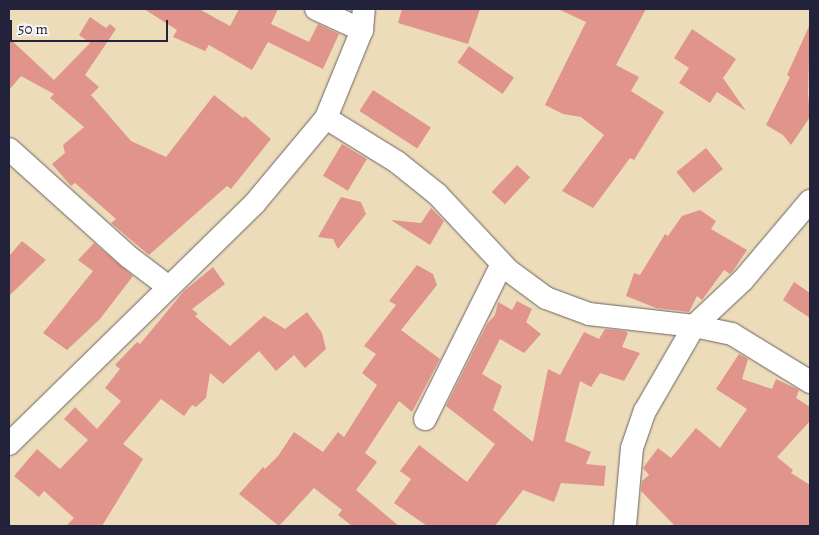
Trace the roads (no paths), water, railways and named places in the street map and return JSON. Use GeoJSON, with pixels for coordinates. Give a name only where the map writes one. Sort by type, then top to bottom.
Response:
{"type":"FeatureCollection","features":[{"type":"Feature","properties":{"kind":"street"},"geometry":{"type":"LineString","coordinates":[[9,444],[167,286],[255,203],[326,118],[363,19],[316,9]]}},
{"type":"Feature","properties":{"kind":"street"},"geometry":{"type":"LineString","coordinates":[[326,118],[396,162],[437,194],[502,264],[546,298],[589,314],[694,326],[732,334],[810,382]]}},
{"type":"Feature","properties":{"kind":"street"},"geometry":{"type":"LineString","coordinates":[[9,148],[128,257],[167,286]]}},
{"type":"Feature","properties":{"kind":"street"},"geometry":{"type":"LineString","coordinates":[[625,526],[632,448],[645,411],[694,326],[743,280],[810,201]]}},
{"type":"Feature","properties":{"kind":"street"},"geometry":{"type":"LineString","coordinates":[[425,419],[502,264]]}}]}
